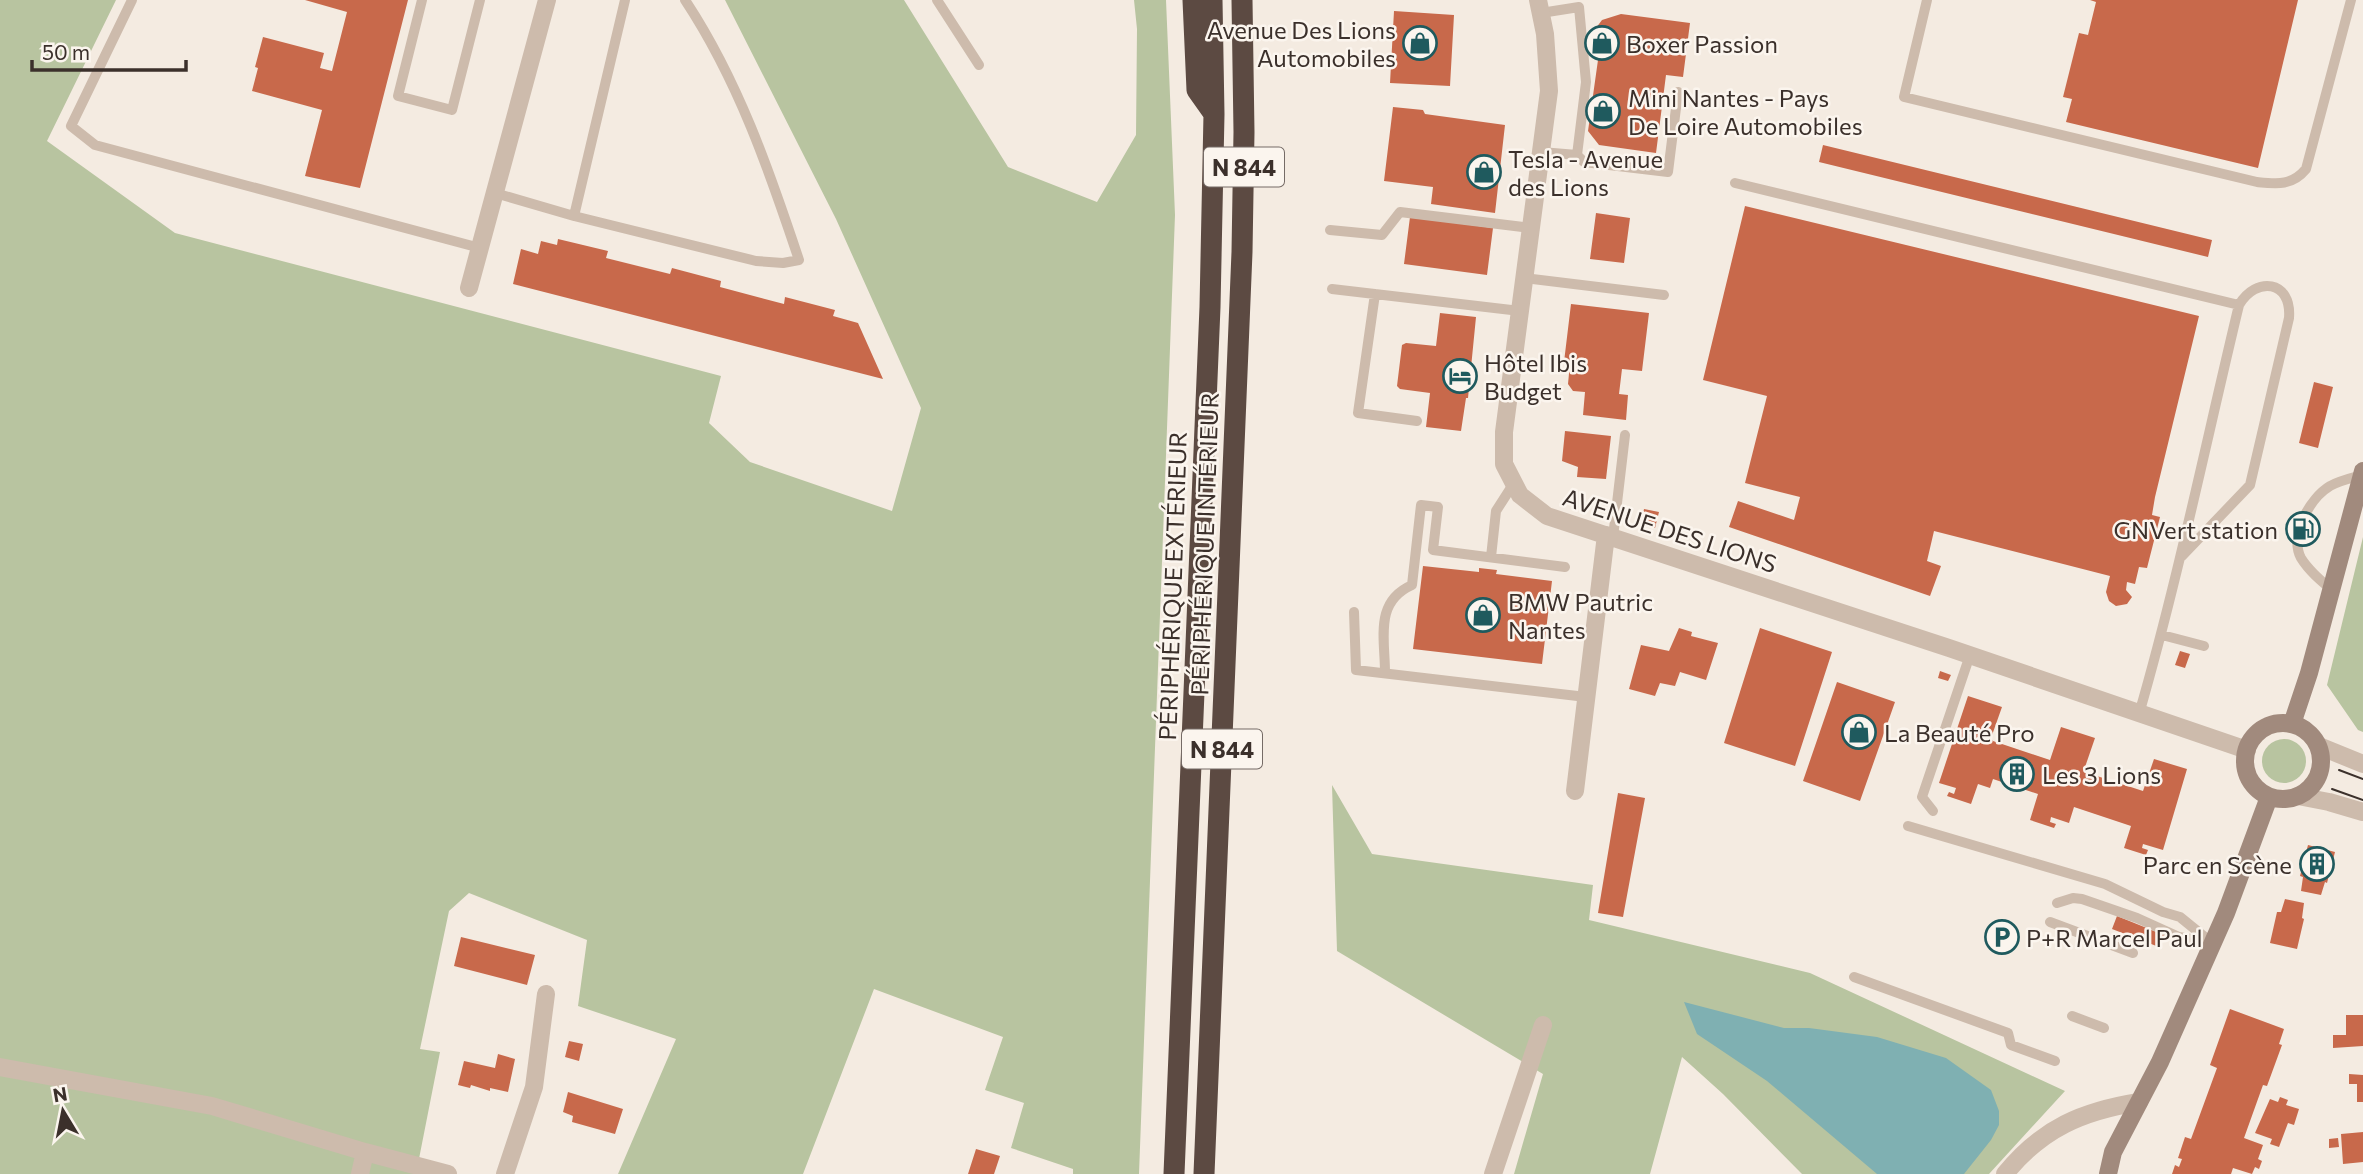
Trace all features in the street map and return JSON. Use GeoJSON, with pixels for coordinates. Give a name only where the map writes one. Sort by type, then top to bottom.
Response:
{"type":"FeatureCollection","features":[{"type":"Feature","properties":{"kind":"highway"},"geometry":{"type":"LineString","coordinates":[[1193,0],[1197,90],[1214,114]]}},
{"type":"Feature","properties":{"kind":"highway","name":"PÉRIPHÉRIQUE EXTÉRIEUR"},"geometry":{"type":"LineString","coordinates":[[1174,1174],[1210,307],[1214,114],[1212,0]]}},
{"type":"Feature","properties":{"kind":"highway","name":"PÉRIPHÉRIQUE INTÉRIEUR"},"geometry":{"type":"LineString","coordinates":[[1204,1174],[1242,253],[1245,3]]}},
{"type":"Feature","properties":{"kind":"street"},"geometry":{"type":"LineString","coordinates":[[469,288],[547,0]]}},
{"type":"Feature","properties":{"kind":"street","name":"AVENUE DES LIONS"},"geometry":{"type":"LineString","coordinates":[[1539,6],[1545,34],[1549,92],[1504,432],[1504,464],[1520,495],[1548,516],[1970,655],[2247,750]]}},
{"type":"Feature","properties":{"kind":"street"},"geometry":{"type":"LineString","coordinates":[[2292,724],[2332,590],[2362,473]]}},
{"type":"Feature","properties":{"kind":"street"},"geometry":{"type":"LineString","coordinates":[[1575,791],[1609,536]]}},
{"type":"Feature","properties":{"kind":"street"},"geometry":{"type":"LineString","coordinates":[[2280,723],[2292,724],[2308,732],[2319,746],[2322,761],[2319,775],[2312,787],[2298,796],[2283,799],[2269,797],[2258,790],[2245,766],[2247,750],[2257,733],[2280,723]]}},
{"type":"Feature","properties":{"kind":"street"},"geometry":{"type":"LineString","coordinates":[[2319,746],[2363,764]]}},
{"type":"Feature","properties":{"kind":"street"},"geometry":{"type":"LineString","coordinates":[[2298,796],[2363,813]]}},
{"type":"Feature","properties":{"kind":"street"},"geometry":{"type":"LineString","coordinates":[[2108,1174],[2113,1152],[2160,1062],[2213,943],[2269,797]]}},
{"type":"Feature","properties":{"kind":"street"},"geometry":{"type":"LineString","coordinates":[[505,1174],[534,1087],[546,994]]}},
{"type":"Feature","properties":{"kind":"street"},"geometry":{"type":"LineString","coordinates":[[1493,1174],[1543,1025]]}},
{"type":"Feature","properties":{"kind":"street"},"geometry":{"type":"LineString","coordinates":[[0,1068],[212,1106],[448,1174]]}},
{"type":"Feature","properties":{"kind":"street"},"geometry":{"type":"LineString","coordinates":[[2005,1174],[2042,1136],[2068,1122],[2103,1107],[2139,1102]]}},
{"type":"Feature","properties":{"kind":"street"},"geometry":{"type":"LineString","coordinates":[[360,1174],[365,1152]]}},
{"type":"Feature","properties":{"kind":"lane"},"geometry":{"type":"LineString","coordinates":[[132,0],[71,127],[95,145],[480,248]]}},
{"type":"Feature","properties":{"kind":"lane"},"geometry":{"type":"LineString","coordinates":[[422,0],[397,96],[453,110],[480,0]]}},
{"type":"Feature","properties":{"kind":"lane"},"geometry":{"type":"LineString","coordinates":[[574,216],[625,0]]}},
{"type":"Feature","properties":{"kind":"lane"},"geometry":{"type":"LineString","coordinates":[[495,193],[574,216],[756,261],[783,263],[799,260],[769,168],[741,101],[706,32],[685,0]]}},
{"type":"Feature","properties":{"kind":"lane"},"geometry":{"type":"LineString","coordinates":[[937,0],[979,65]]}},
{"type":"Feature","properties":{"kind":"lane"},"geometry":{"type":"LineString","coordinates":[[1927,0],[1904,97],[2257,183],[2283,184],[2299,178],[2306,169],[2351,0]]}},
{"type":"Feature","properties":{"kind":"lane"},"geometry":{"type":"LineString","coordinates":[[1539,6],[1579,7],[1586,82],[1577,155]]}},
{"type":"Feature","properties":{"kind":"lane"},"geometry":{"type":"LineString","coordinates":[[1541,152],[1577,155],[1584,162],[1668,172],[1678,92]]}},
{"type":"Feature","properties":{"kind":"lane"},"geometry":{"type":"LineString","coordinates":[[1735,183],[2239,305]]}},
{"type":"Feature","properties":{"kind":"lane"},"geometry":{"type":"LineString","coordinates":[[1330,230],[1382,235],[1400,212],[1531,229]]}},
{"type":"Feature","properties":{"kind":"lane"},"geometry":{"type":"LineString","coordinates":[[1524,278],[1664,295]]}},
{"type":"Feature","properties":{"kind":"lane"},"geometry":{"type":"LineString","coordinates":[[2139,714],[2182,556],[2200,466],[2239,305],[2250,290],[2274,287],[2287,298],[2289,318],[2250,485],[2182,556]]}},
{"type":"Feature","properties":{"kind":"lane"},"geometry":{"type":"LineString","coordinates":[[1332,289],[1520,311]]}},
{"type":"Feature","properties":{"kind":"lane"},"geometry":{"type":"LineString","coordinates":[[1375,294],[1358,413],[1417,421]]}},
{"type":"Feature","properties":{"kind":"lane"},"geometry":{"type":"LineString","coordinates":[[1609,536],[1625,435]]}},
{"type":"Feature","properties":{"kind":"lane"},"geometry":{"type":"LineString","coordinates":[[2332,590],[2318,579],[2301,556],[2298,541],[2308,507],[2315,496],[2332,485],[2362,473]]}},
{"type":"Feature","properties":{"kind":"lane"},"geometry":{"type":"LineString","coordinates":[[1491,557],[1496,511],[1514,483]]}},
{"type":"Feature","properties":{"kind":"lane"},"geometry":{"type":"LineString","coordinates":[[1385,673],[1386,609],[1399,591],[1412,585],[1421,505],[1438,507],[1433,550],[1565,567]]}},
{"type":"Feature","properties":{"kind":"lane"},"geometry":{"type":"LineString","coordinates":[[1354,612],[1356,670],[1586,697]]}},
{"type":"Feature","properties":{"kind":"lane"},"geometry":{"type":"LineString","coordinates":[[2161,635],[2204,646]]}},
{"type":"Feature","properties":{"kind":"lane"},"geometry":{"type":"LineString","coordinates":[[1933,811],[1923,797],[1970,655]]}},
{"type":"Feature","properties":{"kind":"lane"},"geometry":{"type":"LineString","coordinates":[[1908,826],[2105,884],[2180,918],[2213,943]]}},
{"type":"Feature","properties":{"kind":"lane"},"geometry":{"type":"LineString","coordinates":[[2127,915],[2132,897]]}},
{"type":"Feature","properties":{"kind":"lane"},"geometry":{"type":"LineString","coordinates":[[2057,903],[2073,898],[2082,900],[2179,937],[2213,943]]}},
{"type":"Feature","properties":{"kind":"lane"},"geometry":{"type":"LineString","coordinates":[[2050,922],[2133,953]]}},
{"type":"Feature","properties":{"kind":"lane"},"geometry":{"type":"LineString","coordinates":[[1854,977],[2008,1033],[2011,1045],[2055,1061]]}},
{"type":"Feature","properties":{"kind":"lane"},"geometry":{"type":"LineString","coordinates":[[2071,1016],[2104,1028]]}},
{"type":"Feature","properties":{"kind":"green space"},"geometry":{"type":"Polygon","coordinates":[[[0,0],[116,0],[47,141],[175,233],[721,376],[709,423],[750,462],[892,511],[921,408],[836,219],[725,0],[904,0],[1008,167],[1097,202],[1136,135],[1137,29],[1134,0],[1166,0],[1175,215],[1139,1174],[1073,1174],[1073,1169],[1011,1148],[1024,1103],[985,1090],[1003,1037],[874,989],[803,1174],[618,1174],[676,1039],[578,1006],[587,940],[469,893],[449,911],[420,1049],[440,1052],[416,1174],[0,1174],[0,0]]]}},
{"type":"Feature","properties":{"kind":"green space"},"geometry":{"type":"Polygon","coordinates":[[[2363,537],[2363,732],[2358,730],[2327,685],[2363,537]]]}},
{"type":"Feature","properties":{"kind":"green space"},"geometry":{"type":"Polygon","coordinates":[[[2284,739],[2299,746],[2306,761],[2299,776],[2284,783],[2269,776],[2262,761],[2269,746],[2284,739]]]}},
{"type":"Feature","properties":{"kind":"green space"},"geometry":{"type":"Polygon","coordinates":[[[1332,785],[1372,854],[1593,885],[1589,920],[1810,973],[2065,1091],[1989,1174],[1802,1174],[1723,1094],[1682,1057],[1650,1174],[1514,1174],[1543,1074],[1337,951],[1332,785]]]}},
{"type":"Feature","properties":{"kind":"water"},"geometry":{"type":"Polygon","coordinates":[[[1684,1002],[1784,1028],[1809,1028],[1877,1037],[1946,1058],[1991,1090],[1999,1111],[1999,1125],[1991,1140],[1964,1174],[1877,1174],[1767,1081],[1697,1034],[1684,1002]]]}},
{"type":"Feature","properties":{"kind":"building"},"geometry":{"type":"Polygon","coordinates":[[[305,0],[408,0],[360,188],[305,176],[322,110],[252,91],[263,37],[324,53],[320,68],[332,71],[347,12],[305,0]]]}},
{"type":"Feature","properties":{"kind":"building"},"geometry":{"type":"Polygon","coordinates":[[[2090,0],[2298,0],[2258,168],[2066,122],[2072,99],[2063,97],[2079,33],[2088,35],[2096,2],[2090,0]]]}},
{"type":"Feature","properties":{"kind":"building"},"geometry":{"type":"Polygon","coordinates":[[[1394,11],[1454,15],[1450,86],[1390,83],[1394,11]]]}},
{"type":"Feature","properties":{"kind":"building"},"geometry":{"type":"Polygon","coordinates":[[[1621,14],[1690,23],[1683,77],[1666,75],[1656,153],[1599,145],[1588,131],[1598,60],[1591,50],[1590,36],[1602,20],[1621,14]]]}},
{"type":"Feature","properties":{"kind":"building"},"geometry":{"type":"Polygon","coordinates":[[[1393,107],[1505,125],[1495,213],[1431,204],[1433,187],[1384,181],[1393,107]]]}},
{"type":"Feature","properties":{"kind":"building"},"geometry":{"type":"Polygon","coordinates":[[[1823,145],[2212,240],[2208,257],[1819,162],[1823,145]]]}},
{"type":"Feature","properties":{"kind":"building"},"geometry":{"type":"Polygon","coordinates":[[[1745,206],[2199,316],[2155,497],[2152,515],[2160,517],[2147,568],[2139,567],[2135,584],[2127,582],[2126,590],[2132,597],[2127,604],[2116,606],[2109,601],[2106,592],[2110,576],[1934,531],[1927,561],[1941,566],[1930,596],[1729,527],[1738,501],[1794,520],[1800,497],[1745,483],[1767,396],[1703,380],[1745,206]]]}},
{"type":"Feature","properties":{"kind":"building"},"geometry":{"type":"Polygon","coordinates":[[[1596,213],[1630,218],[1624,263],[1590,259],[1596,213]]]}},
{"type":"Feature","properties":{"kind":"building"},"geometry":{"type":"Polygon","coordinates":[[[1410,217],[1493,228],[1487,275],[1404,264],[1410,217]]]}},
{"type":"Feature","properties":{"kind":"building"},"geometry":{"type":"Polygon","coordinates":[[[558,239],[608,251],[606,258],[670,274],[672,268],[721,281],[720,287],[784,304],[785,297],[835,310],[833,316],[858,323],[883,379],[513,284],[521,249],[538,254],[541,241],[557,245],[558,239]]]}},
{"type":"Feature","properties":{"kind":"building"},"geometry":{"type":"Polygon","coordinates":[[[1571,304],[1649,313],[1642,371],[1622,369],[1619,394],[1628,395],[1626,420],[1583,415],[1585,392],[1573,391],[1568,384],[1570,363],[1564,362],[1571,304]]]}},
{"type":"Feature","properties":{"kind":"building"},"geometry":{"type":"Polygon","coordinates":[[[1440,313],[1476,317],[1468,398],[1461,431],[1426,427],[1430,393],[1400,389],[1397,386],[1402,345],[1406,343],[1436,346],[1440,313]]]}},
{"type":"Feature","properties":{"kind":"building"},"geometry":{"type":"Polygon","coordinates":[[[2314,382],[2333,387],[2318,448],[2299,443],[2314,382]]]}},
{"type":"Feature","properties":{"kind":"building"},"geometry":{"type":"Polygon","coordinates":[[[1565,431],[1611,436],[1606,479],[1577,477],[1578,467],[1562,461],[1565,431]]]}},
{"type":"Feature","properties":{"kind":"building"},"geometry":{"type":"Polygon","coordinates":[[[1644,509],[1659,512],[1655,528],[1641,524],[1644,509]]]}},
{"type":"Feature","properties":{"kind":"building","name":"BMW Pautric Nantes"},"geometry":{"type":"Polygon","coordinates":[[[1423,566],[1479,572],[1479,568],[1497,570],[1496,574],[1552,581],[1542,664],[1413,649],[1423,566]]]}},
{"type":"Feature","properties":{"kind":"building"},"geometry":{"type":"Polygon","coordinates":[[[1679,628],[1692,632],[1691,636],[1718,643],[1706,680],[1680,672],[1675,686],[1660,683],[1655,696],[1629,689],[1641,645],[1669,651],[1679,628]]]}},
{"type":"Feature","properties":{"kind":"building"},"geometry":{"type":"Polygon","coordinates":[[[1760,628],[1832,652],[1795,766],[1724,743],[1760,628]]]}},
{"type":"Feature","properties":{"kind":"building"},"geometry":{"type":"Polygon","coordinates":[[[2180,651],[2190,654],[2185,668],[2175,665],[2180,651]]]}},
{"type":"Feature","properties":{"kind":"building"},"geometry":{"type":"Polygon","coordinates":[[[1940,671],[1951,675],[1948,681],[1938,678],[1940,671]]]}},
{"type":"Feature","properties":{"kind":"building"},"geometry":{"type":"Polygon","coordinates":[[[1837,682],[1895,702],[1860,801],[1803,781],[1837,682]]]}},
{"type":"Feature","properties":{"kind":"building","name":"Les 3 Lions"},"geometry":{"type":"Polygon","coordinates":[[[1968,696],[2002,707],[1991,738],[1993,741],[2050,760],[2061,727],[2095,738],[2084,770],[2097,776],[2143,791],[2154,759],[2187,769],[2163,850],[2143,844],[2142,848],[2148,850],[2146,855],[2124,848],[2131,826],[2074,807],[2069,823],[2051,817],[2050,822],[2056,824],[2054,828],[2030,820],[2038,794],[1993,779],[1990,788],[1978,784],[1971,804],[1947,796],[1949,792],[1954,794],[1956,788],[1939,783],[1968,696]]]}},
{"type":"Feature","properties":{"kind":"building"},"geometry":{"type":"Polygon","coordinates":[[[1618,793],[1645,798],[1623,917],[1598,913],[1618,793]]]}},
{"type":"Feature","properties":{"kind":"building","name":"Parc en Scène"},"geometry":{"type":"Polygon","coordinates":[[[2308,845],[2335,852],[2321,895],[2301,891],[2303,877],[2300,876],[2308,845]]]}},
{"type":"Feature","properties":{"kind":"building"},"geometry":{"type":"Polygon","coordinates":[[[2285,899],[2304,903],[2304,919],[2297,949],[2270,943],[2277,912],[2281,912],[2285,899]]]}},
{"type":"Feature","properties":{"kind":"building"},"geometry":{"type":"Polygon","coordinates":[[[2117,916],[2164,935],[2159,947],[2112,929],[2117,916]]]}},
{"type":"Feature","properties":{"kind":"building"},"geometry":{"type":"Polygon","coordinates":[[[461,937],[535,955],[527,985],[454,966],[461,937]]]}},
{"type":"Feature","properties":{"kind":"building"},"geometry":{"type":"Polygon","coordinates":[[[2230,1009],[2284,1029],[2279,1044],[2282,1045],[2267,1086],[2263,1085],[2244,1138],[2263,1145],[2258,1159],[2262,1161],[2259,1169],[2255,1167],[2252,1174],[2233,1168],[2231,1174],[2172,1174],[2175,1165],[2179,1167],[2182,1159],[2178,1158],[2185,1137],[2191,1139],[2217,1068],[2210,1065],[2230,1009]]]}},
{"type":"Feature","properties":{"kind":"building"},"geometry":{"type":"Polygon","coordinates":[[[2346,1015],[2363,1015],[2363,1046],[2333,1048],[2333,1035],[2346,1035],[2346,1015]]]}},
{"type":"Feature","properties":{"kind":"building"},"geometry":{"type":"Polygon","coordinates":[[[569,1041],[583,1044],[579,1061],[565,1057],[569,1041]]]}},
{"type":"Feature","properties":{"kind":"building"},"geometry":{"type":"Polygon","coordinates":[[[498,1054],[515,1059],[508,1092],[458,1085],[464,1061],[495,1068],[498,1054]]]}},
{"type":"Feature","properties":{"kind":"building"},"geometry":{"type":"Polygon","coordinates":[[[2349,1074],[2363,1075],[2363,1102],[2357,1102],[2357,1084],[2349,1084],[2349,1074]]]}},
{"type":"Feature","properties":{"kind":"building"},"geometry":{"type":"Polygon","coordinates":[[[568,1092],[623,1109],[615,1134],[572,1122],[573,1116],[563,1112],[568,1092]]]}},
{"type":"Feature","properties":{"kind":"building"},"geometry":{"type":"Polygon","coordinates":[[[2280,1097],[2288,1100],[2286,1105],[2299,1109],[2294,1125],[2288,1123],[2279,1147],[2270,1144],[2272,1139],[2255,1133],[2270,1099],[2278,1102],[2280,1097]]]}},
{"type":"Feature","properties":{"kind":"building"},"geometry":{"type":"Polygon","coordinates":[[[2363,1132],[2363,1162],[2343,1164],[2341,1134],[2363,1132]]]}},
{"type":"Feature","properties":{"kind":"building"},"geometry":{"type":"Polygon","coordinates":[[[2338,1138],[2339,1147],[2329,1148],[2329,1139],[2338,1138]]]}},
{"type":"Feature","properties":{"kind":"building"},"geometry":{"type":"Polygon","coordinates":[[[976,1149],[1000,1156],[994,1174],[968,1174],[976,1149]]]}},
{"type":"Feature","properties":{"kind":"tram line"},"geometry":{"type":"LineString","coordinates":[[2339,770],[2363,779]]}},
{"type":"Feature","properties":{"kind":"tram line"},"geometry":{"type":"LineString","coordinates":[[2332,789],[2363,800]]}},
{"type":"Feature","properties":{"kind":"place","name":"Avenue Des Lions Automobiles"},"geometry":{"type":"Point","coordinates":[1420,43]}},
{"type":"Feature","properties":{"kind":"place","name":"Boxer Passion"},"geometry":{"type":"Point","coordinates":[1602,43]}},
{"type":"Feature","properties":{"kind":"place","name":"Mini Nantes - Pays De Loire Automobiles"},"geometry":{"type":"Point","coordinates":[1603,111]}},
{"type":"Feature","properties":{"kind":"place","name":"Tesla - Avenue des Lions"},"geometry":{"type":"Point","coordinates":[1484,172]}},
{"type":"Feature","properties":{"kind":"place","name":"Hôtel Ibis Budget"},"geometry":{"type":"Point","coordinates":[1460,376]}},
{"type":"Feature","properties":{"kind":"place","name":"GNVert station"},"geometry":{"type":"Point","coordinates":[2303,529]}},
{"type":"Feature","properties":{"kind":"place","name":"BMW Pautric Nantes"},"geometry":{"type":"Point","coordinates":[1483,615]}},
{"type":"Feature","properties":{"kind":"place","name":"La Beauté Pro"},"geometry":{"type":"Point","coordinates":[1859,732]}},
{"type":"Feature","properties":{"kind":"place","name":"Les 3 Lions"},"geometry":{"type":"Point","coordinates":[2017,774]}},
{"type":"Feature","properties":{"kind":"place","name":"Parc en Scène"},"geometry":{"type":"Point","coordinates":[2317,864]}},
{"type":"Feature","properties":{"kind":"place","name":"P+R Marcel Paul"},"geometry":{"type":"Point","coordinates":[2002,937]}}]}
